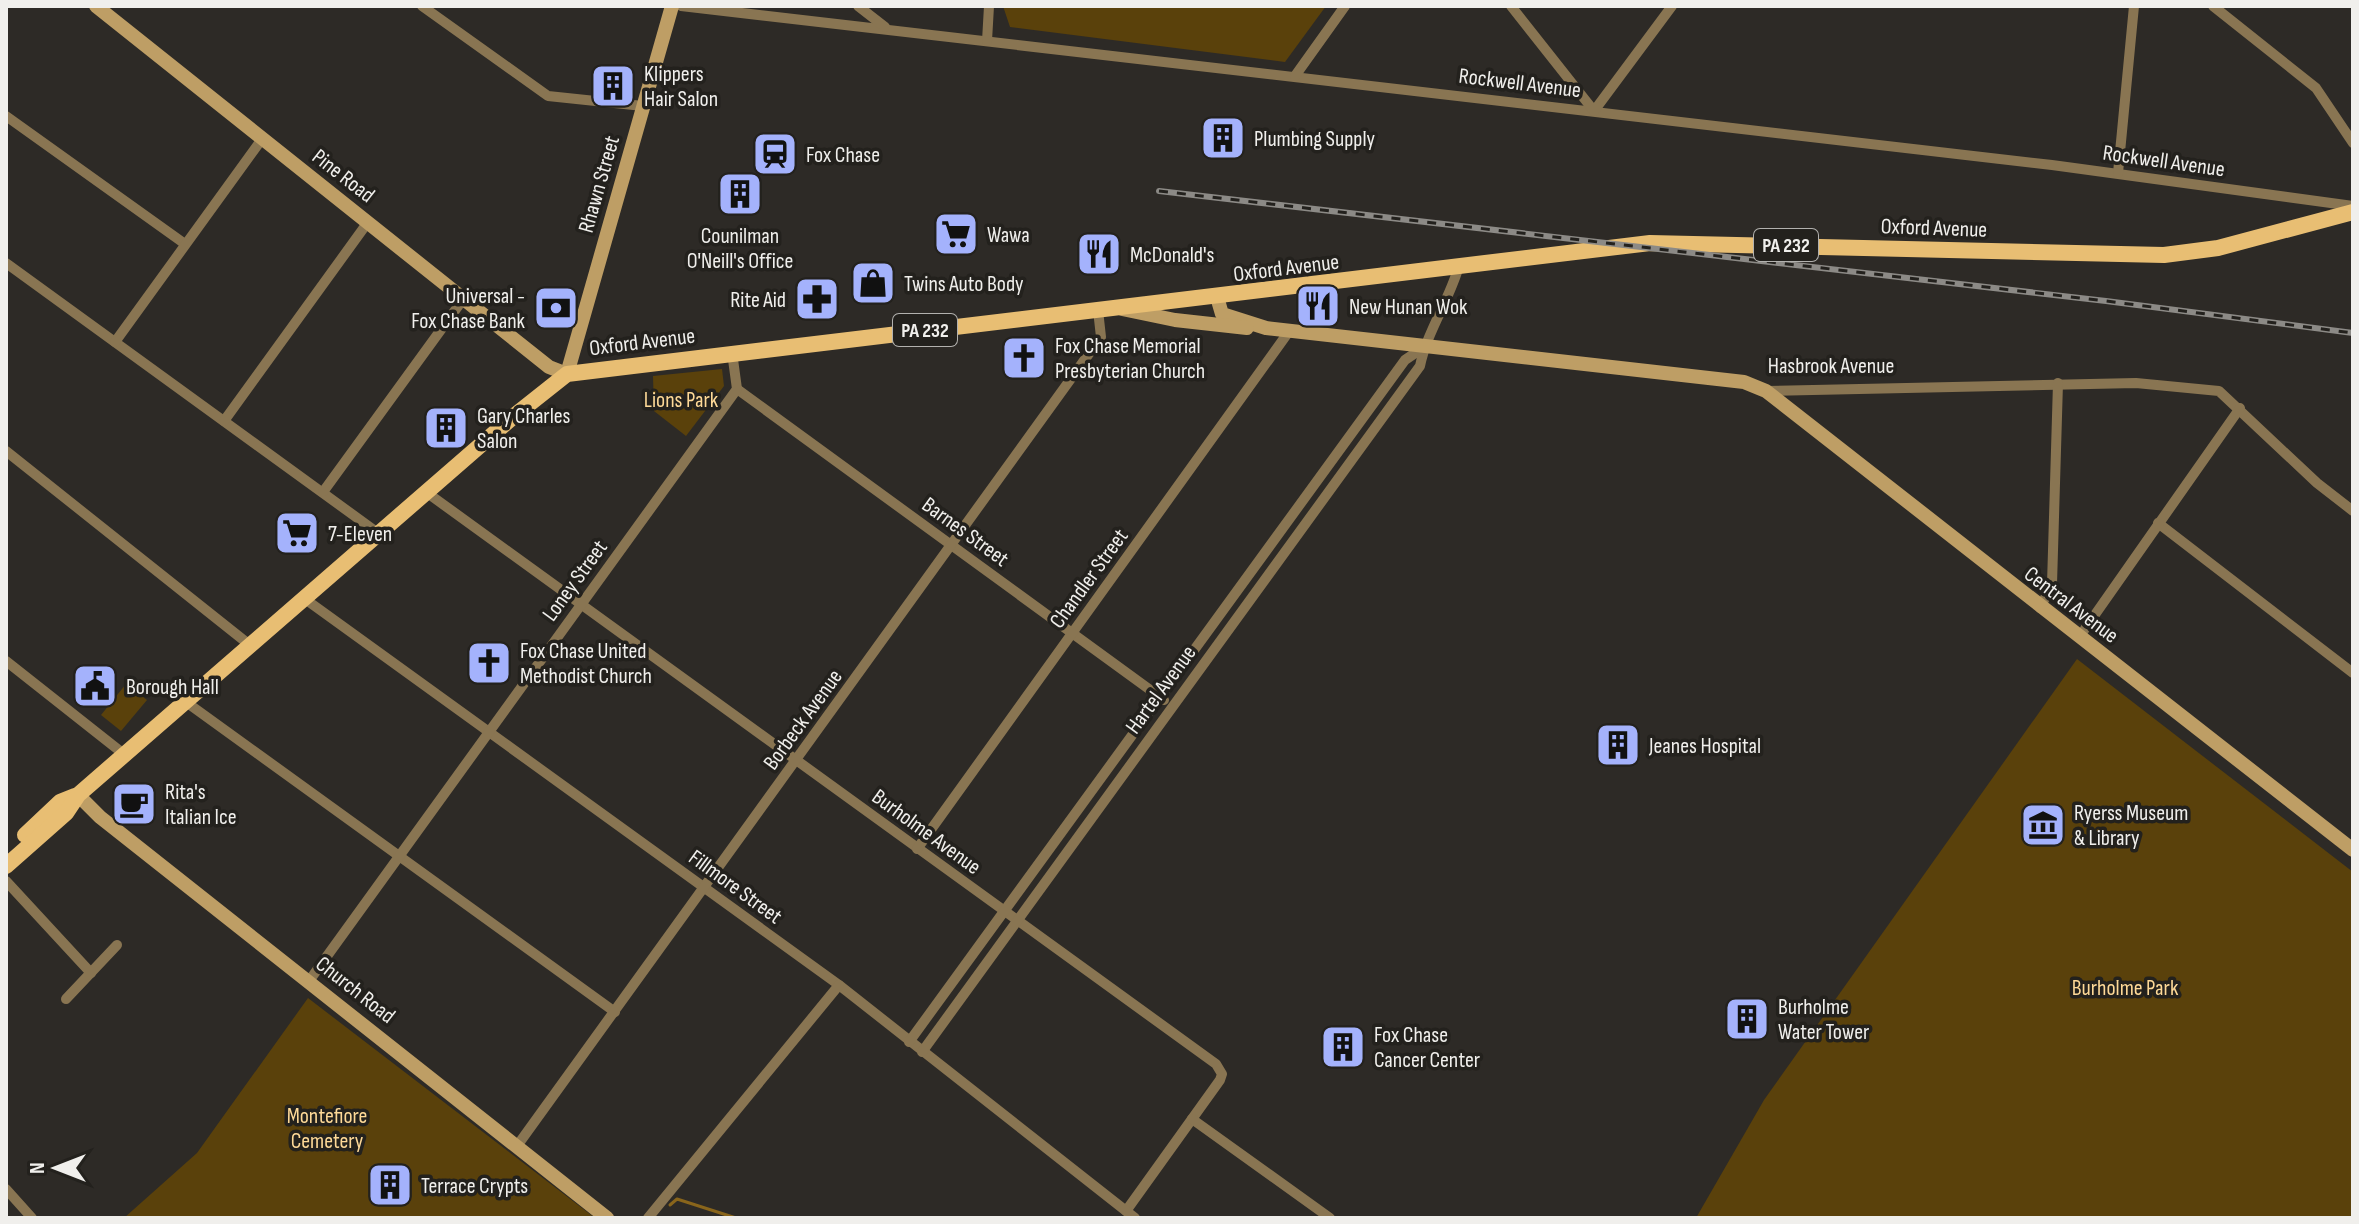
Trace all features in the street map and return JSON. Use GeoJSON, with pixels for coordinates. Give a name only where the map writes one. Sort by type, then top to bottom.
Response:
{"type":"FeatureCollection","features":[{"type":"Feature","properties":{"kind":"main road","name":"Pine Road"},"geometry":{"type":"LineString","coordinates":[[96,6],[549,367],[567,374]]}},
{"type":"Feature","properties":{"kind":"main road","name":"Rhawn Street"},"geometry":{"type":"LineString","coordinates":[[567,374],[672,6]]}},
{"type":"Feature","properties":{"kind":"main road","name":"Oxford Avenue"},"geometry":{"type":"LineString","coordinates":[[78,795],[378,533],[567,374],[1669,242],[2164,255],[2218,248],[2353,209]]}},
{"type":"Feature","properties":{"kind":"main road","name":"Hasbrook Avenue"},"geometry":{"type":"LineString","coordinates":[[1217,297],[1226,316],[1266,328]]}},
{"type":"Feature","properties":{"kind":"main road","name":"Hasbrook Avenue"},"geometry":{"type":"LineString","coordinates":[[1117,308],[1232,329],[1290,330],[1744,382],[1766,391]]}},
{"type":"Feature","properties":{"kind":"main road","name":"Central Avenue"},"geometry":{"type":"LineString","coordinates":[[1766,391],[2353,850]]}},
{"type":"Feature","properties":{"kind":"main road"},"geometry":{"type":"LineString","coordinates":[[6,852],[60,802],[78,795]]}},
{"type":"Feature","properties":{"kind":"main road"},"geometry":{"type":"LineString","coordinates":[[6,866],[66,813],[78,795]]}},
{"type":"Feature","properties":{"kind":"main road","name":"Church Road"},"geometry":{"type":"LineString","coordinates":[[78,795],[93,812],[607,1218]]}},
{"type":"Feature","properties":{"kind":"street"},"geometry":{"type":"LineString","coordinates":[[422,6],[548,96],[643,106]]}},
{"type":"Feature","properties":{"kind":"street","name":"Rockwell Avenue"},"geometry":{"type":"LineString","coordinates":[[681,6],[2118,173],[2353,209]]}},
{"type":"Feature","properties":{"kind":"street"},"geometry":{"type":"LineString","coordinates":[[858,6],[887,29]]}},
{"type":"Feature","properties":{"kind":"street"},"geometry":{"type":"LineString","coordinates":[[987,41],[989,6]]}},
{"type":"Feature","properties":{"kind":"street"},"geometry":{"type":"LineString","coordinates":[[1295,76],[1345,6]]}},
{"type":"Feature","properties":{"kind":"street"},"geometry":{"type":"LineString","coordinates":[[1511,6],[1594,111],[1672,6]]}},
{"type":"Feature","properties":{"kind":"street"},"geometry":{"type":"LineString","coordinates":[[2118,173],[2134,6]]}},
{"type":"Feature","properties":{"kind":"street"},"geometry":{"type":"LineString","coordinates":[[2213,6],[2316,88],[2353,143]]}},
{"type":"Feature","properties":{"kind":"street"},"geometry":{"type":"LineString","coordinates":[[6,116],[185,244]]}},
{"type":"Feature","properties":{"kind":"street"},"geometry":{"type":"LineString","coordinates":[[115,342],[262,139]]}},
{"type":"Feature","properties":{"kind":"street"},"geometry":{"type":"LineString","coordinates":[[224,421],[368,222]]}},
{"type":"Feature","properties":{"kind":"street"},"geometry":{"type":"LineString","coordinates":[[6,263],[378,533]]}},
{"type":"Feature","properties":{"kind":"street","name":"Hartel Avenue"},"geometry":{"type":"LineString","coordinates":[[922,1052],[1420,366],[1424,347],[1448,302],[1458,269]]}},
{"type":"Feature","properties":{"kind":"street"},"geometry":{"type":"LineString","coordinates":[[323,492],[464,298]]}},
{"type":"Feature","properties":{"kind":"street","name":"Borbeck Avenue"},"geometry":{"type":"LineString","coordinates":[[517,1146],[1101,337],[1098,310]]}},
{"type":"Feature","properties":{"kind":"street","name":"Chandler Street"},"geometry":{"type":"LineString","coordinates":[[917,849],[1290,330]]}},
{"type":"Feature","properties":{"kind":"street","name":"Hartel Avenue"},"geometry":{"type":"LineString","coordinates":[[909,1042],[1405,360],[1424,347]]}},
{"type":"Feature","properties":{"kind":"street"},"geometry":{"type":"LineString","coordinates":[[732,352],[737,389]]}},
{"type":"Feature","properties":{"kind":"street"},"geometry":{"type":"LineString","coordinates":[[2040,608],[2052,584],[2058,383]]}},
{"type":"Feature","properties":{"kind":"street","name":"Hasbrook Avenue"},"geometry":{"type":"LineString","coordinates":[[1766,391],[2058,383],[2191,386],[2219,391],[2317,483],[2353,511]]}},
{"type":"Feature","properties":{"kind":"street","name":"Barnes Street"},"geometry":{"type":"LineString","coordinates":[[737,389],[1171,706]]}},
{"type":"Feature","properties":{"kind":"street","name":"Loney Street"},"geometry":{"type":"LineString","coordinates":[[309,981],[737,389]]}},
{"type":"Feature","properties":{"kind":"street"},"geometry":{"type":"LineString","coordinates":[[2080,636],[2240,408]]}},
{"type":"Feature","properties":{"kind":"street"},"geometry":{"type":"LineString","coordinates":[[6,451],[251,646]]}},
{"type":"Feature","properties":{"kind":"street","name":"Burholme Avenue"},"geometry":{"type":"LineString","coordinates":[[426,492],[1216,1064],[1222,1074],[1220,1080],[1130,1215]]}},
{"type":"Feature","properties":{"kind":"street"},"geometry":{"type":"LineString","coordinates":[[2158,523],[2353,673]]}},
{"type":"Feature","properties":{"kind":"street","name":"Fillmore Street"},"geometry":{"type":"LineString","coordinates":[[305,599],[839,985],[1130,1215]]}},
{"type":"Feature","properties":{"kind":"street"},"geometry":{"type":"LineString","coordinates":[[6,661],[125,755]]}},
{"type":"Feature","properties":{"kind":"street"},"geometry":{"type":"LineString","coordinates":[[186,702],[615,1012]]}},
{"type":"Feature","properties":{"kind":"street"},"geometry":{"type":"LineString","coordinates":[[6,881],[91,973]]}},
{"type":"Feature","properties":{"kind":"street"},"geometry":{"type":"LineString","coordinates":[[66,999],[117,945]]}},
{"type":"Feature","properties":{"kind":"street"},"geometry":{"type":"LineString","coordinates":[[648,1218],[839,985]]}},
{"type":"Feature","properties":{"kind":"street"},"geometry":{"type":"LineString","coordinates":[[1192,1119],[1330,1218]]}},
{"type":"Feature","properties":{"kind":"street"},"geometry":{"type":"LineString","coordinates":[[6,1189],[32,1218]]}},
{"type":"Feature","properties":{"kind":"green space"},"geometry":{"type":"Polygon","coordinates":[[[1003,6],[1326,6],[1285,62],[1010,27],[1003,6]]]}},
{"type":"Feature","properties":{"kind":"green space","name":"Lions Park"},"geometry":{"type":"Polygon","coordinates":[[[722,369],[724,386],[686,436],[654,411],[653,376],[722,369]]]}},
{"type":"Feature","properties":{"kind":"green space","name":"Burholme Park"},"geometry":{"type":"Polygon","coordinates":[[[2077,659],[2353,872],[2353,1218],[1696,1218],[1764,1100],[2077,659]]]}},
{"type":"Feature","properties":{"kind":"green space"},"geometry":{"type":"Polygon","coordinates":[[[126,684],[147,700],[121,731],[101,715],[126,684]]]}},
{"type":"Feature","properties":{"kind":"green space","name":"Montefiore Cemetery"},"geometry":{"type":"Polygon","coordinates":[[[308,998],[595,1218],[124,1218],[197,1153],[308,998]]]}},
{"type":"Feature","properties":{"kind":"waterway"},"geometry":{"type":"LineString","coordinates":[[670,1205],[677,1199],[736,1218]]}},
{"type":"Feature","properties":{"kind":"railway"},"geometry":{"type":"LineString","coordinates":[[1159,191],[2106,301],[2353,333]]}},
{"type":"Feature","properties":{"kind":"place","name":"Klippers Hair Salon"},"geometry":{"type":"Point","coordinates":[613,86]}},
{"type":"Feature","properties":{"kind":"place","name":"Plumbing Supply"},"geometry":{"type":"Point","coordinates":[1223,138]}},
{"type":"Feature","properties":{"kind":"place","name":"Fox Chase"},"geometry":{"type":"Point","coordinates":[775,154]}},
{"type":"Feature","properties":{"kind":"place","name":"Counilman O'Neill's Office"},"geometry":{"type":"Point","coordinates":[740,194]}},
{"type":"Feature","properties":{"kind":"place","name":"Wawa"},"geometry":{"type":"Point","coordinates":[956,234]}},
{"type":"Feature","properties":{"kind":"place","name":"McDonald's"},"geometry":{"type":"Point","coordinates":[1099,254]}},
{"type":"Feature","properties":{"kind":"place","name":"Twins Auto Body"},"geometry":{"type":"Point","coordinates":[873,283]}},
{"type":"Feature","properties":{"kind":"place","name":"Rite Aid"},"geometry":{"type":"Point","coordinates":[817,299]}},
{"type":"Feature","properties":{"kind":"place","name":"New Hunan Wok"},"geometry":{"type":"Point","coordinates":[1318,306]}},
{"type":"Feature","properties":{"kind":"place","name":"Universal - Fox Chase Bank"},"geometry":{"type":"Point","coordinates":[556,308]}},
{"type":"Feature","properties":{"kind":"place","name":"Fox Chase Memorial Presbyterian Church"},"geometry":{"type":"Point","coordinates":[1024,358]}},
{"type":"Feature","properties":{"kind":"place","name":"Gary Charles Salon"},"geometry":{"type":"Point","coordinates":[446,428]}},
{"type":"Feature","properties":{"kind":"place","name":"7-Eleven"},"geometry":{"type":"Point","coordinates":[297,533]}},
{"type":"Feature","properties":{"kind":"place","name":"Fox Chase United Methodist Church"},"geometry":{"type":"Point","coordinates":[489,663]}},
{"type":"Feature","properties":{"kind":"place","name":"Borough Hall"},"geometry":{"type":"Point","coordinates":[95,686]}},
{"type":"Feature","properties":{"kind":"place","name":"Jeanes Hospital"},"geometry":{"type":"Point","coordinates":[1618,745]}},
{"type":"Feature","properties":{"kind":"place","name":"Rita's Italian Ice"},"geometry":{"type":"Point","coordinates":[134,804]}},
{"type":"Feature","properties":{"kind":"place","name":"Ryerss Museum & Library"},"geometry":{"type":"Point","coordinates":[2043,825]}},
{"type":"Feature","properties":{"kind":"place","name":"Burholme Water Tower"},"geometry":{"type":"Point","coordinates":[1747,1019]}},
{"type":"Feature","properties":{"kind":"place","name":"Fox Chase Cancer Center"},"geometry":{"type":"Point","coordinates":[1343,1047]}},
{"type":"Feature","properties":{"kind":"place","name":"Terrace Crypts"},"geometry":{"type":"Point","coordinates":[390,1185]}}]}
